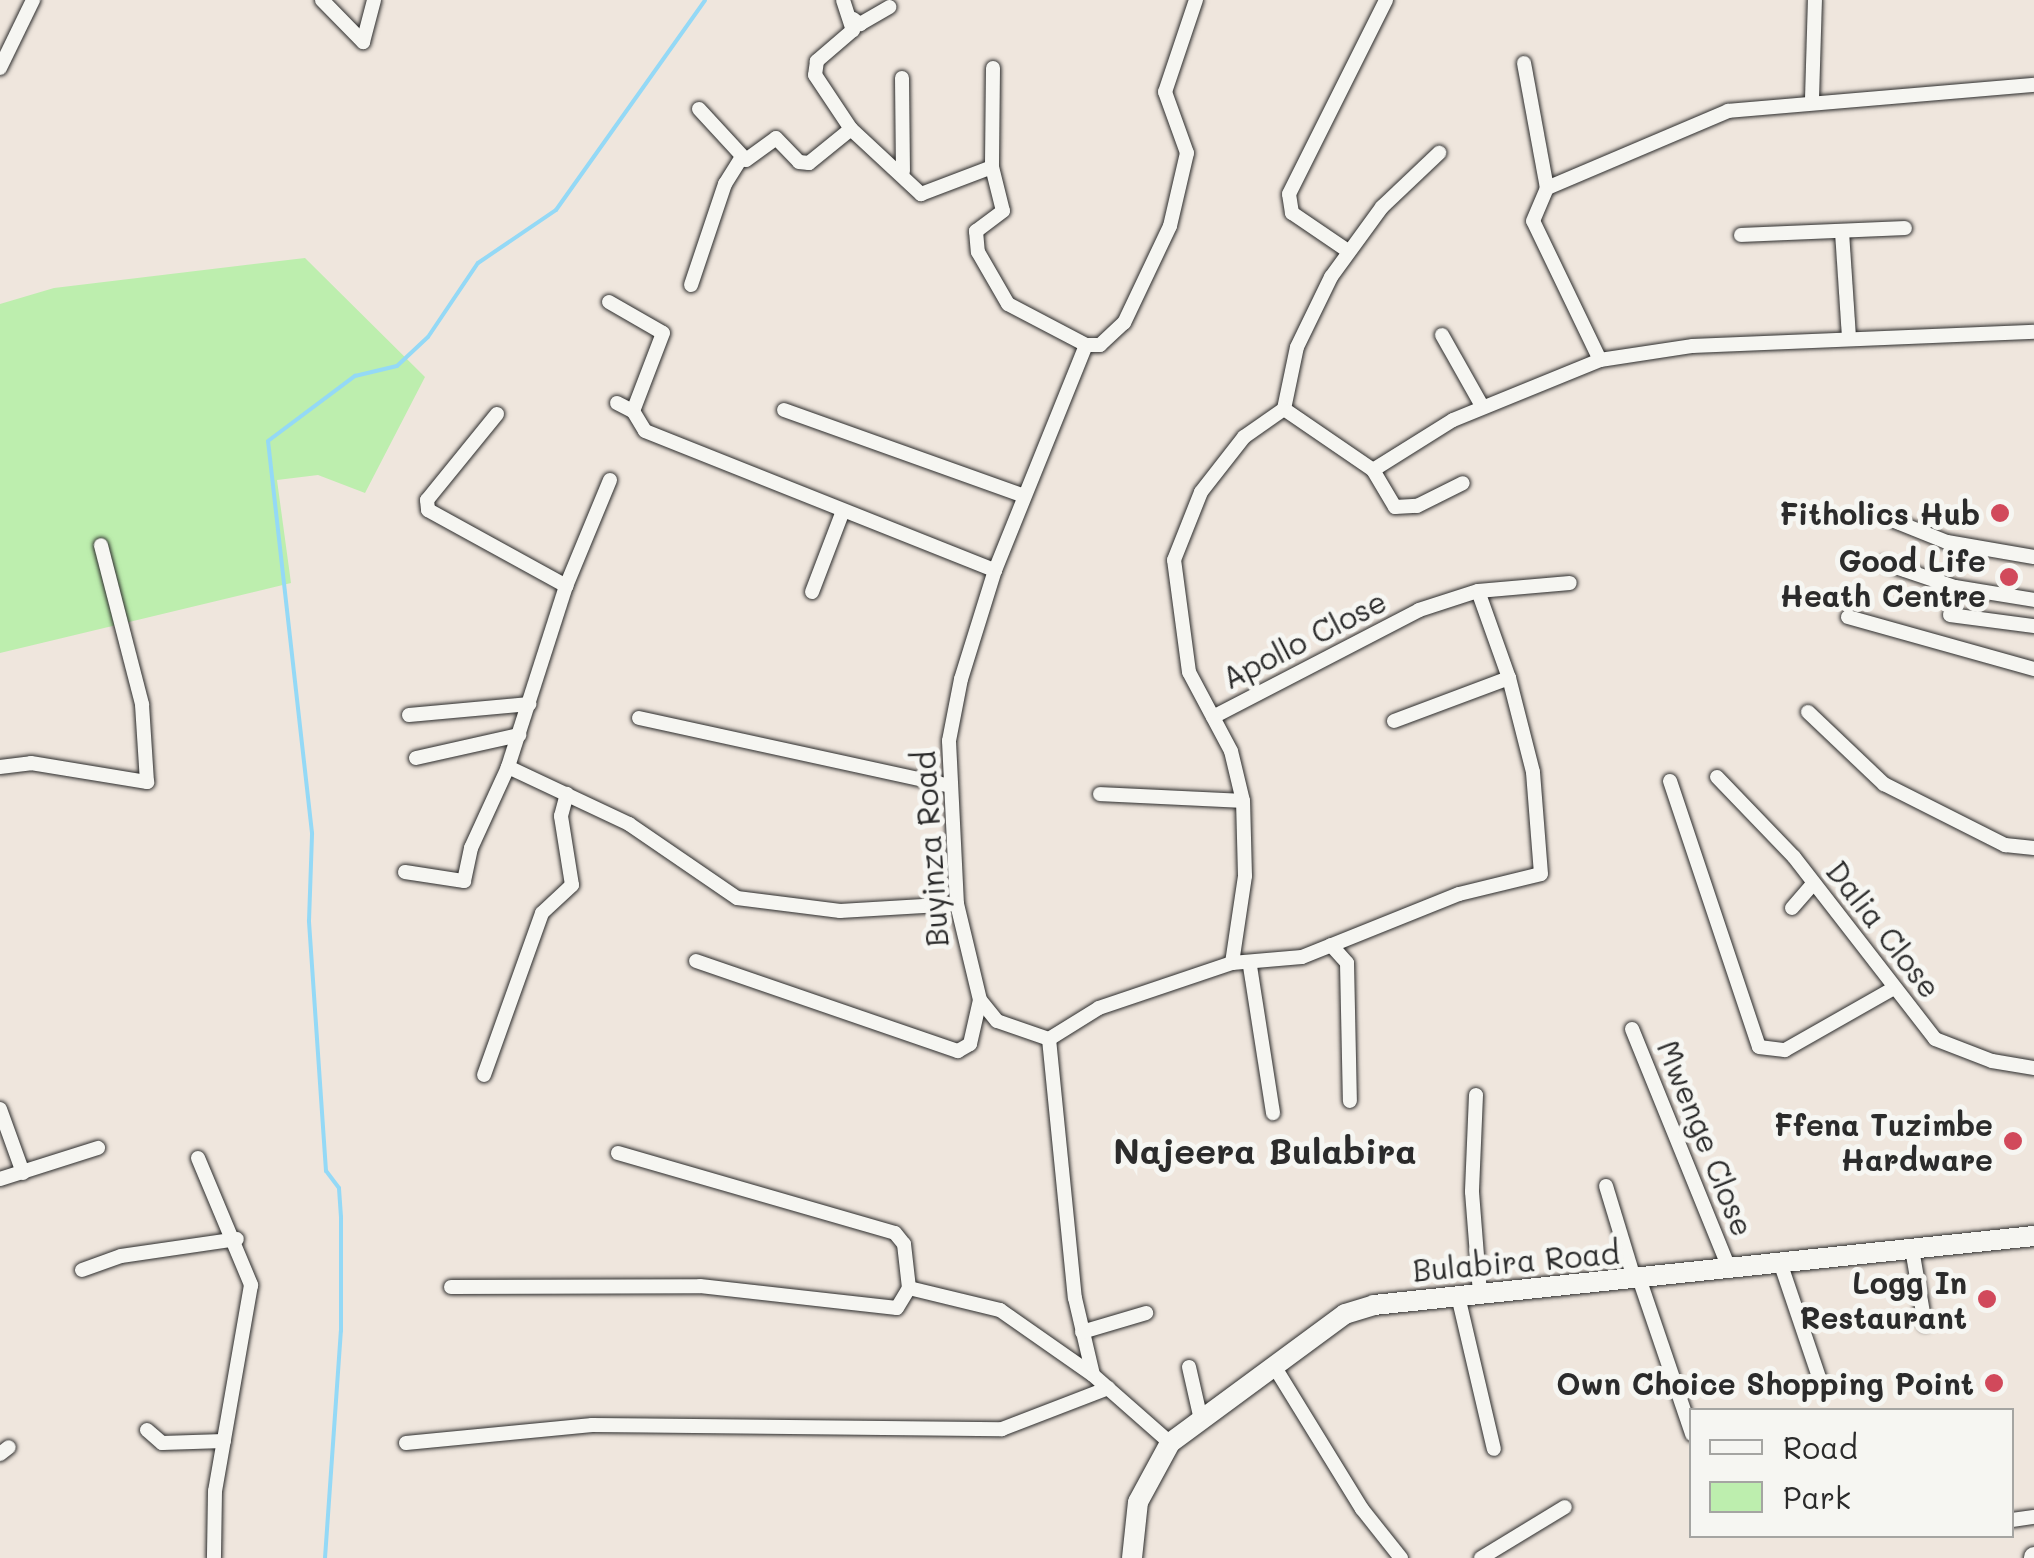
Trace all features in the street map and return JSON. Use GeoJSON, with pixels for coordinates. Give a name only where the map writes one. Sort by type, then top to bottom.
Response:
{"type":"FeatureCollection","features":[{"type":"Feature","properties":{"kind":"street"},"geometry":{"type":"LineString","coordinates":[[0,68],[33,0]]}},
{"type":"Feature","properties":{"kind":"street"},"geometry":{"type":"LineString","coordinates":[[322,0],[363,42],[374,0]]}},
{"type":"Feature","properties":{"kind":"street"},"geometry":{"type":"LineString","coordinates":[[843,0],[860,24],[889,7]]}},
{"type":"Feature","properties":{"kind":"street"},"geometry":{"type":"LineString","coordinates":[[993,68],[992,168],[1003,211],[974,240],[1008,304],[1086,345],[1100,345],[1124,323],[1170,226],[1187,154],[1165,92],[1196,0]]}},
{"type":"Feature","properties":{"kind":"street"},"geometry":{"type":"LineString","coordinates":[[1348,251],[1292,213],[1289,194],[1386,0]]}},
{"type":"Feature","properties":{"kind":"street"},"geometry":{"type":"LineString","coordinates":[[1812,99],[1815,0]]}},
{"type":"Feature","properties":{"kind":"street"},"geometry":{"type":"LineString","coordinates":[[853,18],[853,30],[815,70],[850,129],[903,171],[924,194],[992,168]]}},
{"type":"Feature","properties":{"kind":"street"},"geometry":{"type":"LineString","coordinates":[[1524,62],[1547,188],[1534,221],[1600,360]]}},
{"type":"Feature","properties":{"kind":"street"},"geometry":{"type":"LineString","coordinates":[[902,78],[903,171]]}},
{"type":"Feature","properties":{"kind":"street"},"geometry":{"type":"LineString","coordinates":[[1547,188],[1728,111],[1812,99],[2034,85]]}},
{"type":"Feature","properties":{"kind":"street"},"geometry":{"type":"LineString","coordinates":[[700,108],[741,158],[749,160],[776,138],[806,164],[850,129]]}},
{"type":"Feature","properties":{"kind":"street"},"geometry":{"type":"LineString","coordinates":[[1213,717],[1189,672],[1173,569],[1176,549],[1201,492],[1230,453],[1284,409],[1304,327],[1348,251],[1439,153]]}},
{"type":"Feature","properties":{"kind":"street"},"geometry":{"type":"LineString","coordinates":[[691,285],[725,184],[741,158]]}},
{"type":"Feature","properties":{"kind":"street"},"geometry":{"type":"LineString","coordinates":[[1741,235],[1904,228]]}},
{"type":"Feature","properties":{"kind":"street"},"geometry":{"type":"LineString","coordinates":[[1842,232],[1850,337]]}},
{"type":"Feature","properties":{"kind":"street"},"geometry":{"type":"LineString","coordinates":[[609,302],[662,333],[633,411],[636,424],[652,435],[995,570]]}},
{"type":"Feature","properties":{"kind":"street"},"geometry":{"type":"LineString","coordinates":[[1373,470],[1423,434],[1482,406],[1600,360],[1681,346],[2034,332]]}},
{"type":"Feature","properties":{"kind":"street"},"geometry":{"type":"LineString","coordinates":[[1442,335],[1482,406]]}},
{"type":"Feature","properties":{"kind":"street","name":"Buyinza Road"},"geometry":{"type":"LineString","coordinates":[[980,1000],[957,904],[950,786],[951,726],[995,570],[1086,345]]}},
{"type":"Feature","properties":{"kind":"street"},"geometry":{"type":"LineString","coordinates":[[617,403],[633,411]]}},
{"type":"Feature","properties":{"kind":"street"},"geometry":{"type":"LineString","coordinates":[[1284,409],[1373,470],[1400,508],[1464,483]]}},
{"type":"Feature","properties":{"kind":"street"},"geometry":{"type":"LineString","coordinates":[[784,410],[1024,496]]}},
{"type":"Feature","properties":{"kind":"street"},"geometry":{"type":"LineString","coordinates":[[497,414],[427,500],[428,510],[566,586]]}},
{"type":"Feature","properties":{"kind":"street"},"geometry":{"type":"LineString","coordinates":[[405,872],[464,881],[470,848],[508,767],[566,586],[610,480]]}},
{"type":"Feature","properties":{"kind":"street"},"geometry":{"type":"LineString","coordinates":[[812,592],[843,511]]}},
{"type":"Feature","properties":{"kind":"street"},"geometry":{"type":"LineString","coordinates":[[1892,520],[1948,542],[2034,557]]}},
{"type":"Feature","properties":{"kind":"street"},"geometry":{"type":"LineString","coordinates":[[0,767],[31,763],[147,782],[142,704],[101,545]]}},
{"type":"Feature","properties":{"kind":"street"},"geometry":{"type":"LineString","coordinates":[[1884,563],[1955,587],[2034,600]]}},
{"type":"Feature","properties":{"kind":"street","name":"Apollo Close"},"geometry":{"type":"LineString","coordinates":[[1232,963],[1245,876],[1243,801],[1231,750],[1213,717],[1353,641],[1478,591],[1570,583]]}},
{"type":"Feature","properties":{"kind":"street"},"geometry":{"type":"LineString","coordinates":[[1049,1039],[1099,1008],[1232,963],[1250,966],[1331,945],[1459,894],[1541,874],[1533,772],[1508,678],[1478,591]]}},
{"type":"Feature","properties":{"kind":"street"},"geometry":{"type":"LineString","coordinates":[[1950,615],[2034,626]]}},
{"type":"Feature","properties":{"kind":"street"},"geometry":{"type":"LineString","coordinates":[[1848,618],[2034,669]]}},
{"type":"Feature","properties":{"kind":"street"},"geometry":{"type":"LineString","coordinates":[[1394,720],[1508,678]]}},
{"type":"Feature","properties":{"kind":"street"},"geometry":{"type":"LineString","coordinates":[[410,714],[529,704]]}},
{"type":"Feature","properties":{"kind":"street"},"geometry":{"type":"LineString","coordinates":[[1808,712],[1884,784],[2006,845],[2034,848]]}},
{"type":"Feature","properties":{"kind":"street"},"geometry":{"type":"LineString","coordinates":[[639,718],[950,786]]}},
{"type":"Feature","properties":{"kind":"street"},"geometry":{"type":"LineString","coordinates":[[416,758],[519,736]]}},
{"type":"Feature","properties":{"kind":"street"},"geometry":{"type":"LineString","coordinates":[[498,738],[514,751]]}},
{"type":"Feature","properties":{"kind":"street"},"geometry":{"type":"LineString","coordinates":[[508,767],[648,836],[737,898],[840,911],[957,904]]}},
{"type":"Feature","properties":{"kind":"street","name":"Dalia Close"},"geometry":{"type":"LineString","coordinates":[[1718,777],[1814,883],[1935,1039],[1976,1056],[2034,1068]]}},
{"type":"Feature","properties":{"kind":"street"},"geometry":{"type":"LineString","coordinates":[[1670,781],[1759,1047],[1785,1050],[1894,988]]}},
{"type":"Feature","properties":{"kind":"street"},"geometry":{"type":"LineString","coordinates":[[484,1075],[542,914],[572,885],[561,816],[567,794]]}},
{"type":"Feature","properties":{"kind":"street"},"geometry":{"type":"LineString","coordinates":[[1100,794],[1243,801]]}},
{"type":"Feature","properties":{"kind":"street"},"geometry":{"type":"LineString","coordinates":[[1792,908],[1814,883]]}},
{"type":"Feature","properties":{"kind":"street"},"geometry":{"type":"LineString","coordinates":[[1331,945],[1347,963],[1350,1101]]}},
{"type":"Feature","properties":{"kind":"street"},"geometry":{"type":"LineString","coordinates":[[696,961],[958,1051],[970,1044],[980,1000]]}},
{"type":"Feature","properties":{"kind":"street"},"geometry":{"type":"LineString","coordinates":[[1250,966],[1273,1113]]}},
{"type":"Feature","properties":{"kind":"street"},"geometry":{"type":"LineString","coordinates":[[980,1000],[997,1020],[1049,1039]]}},
{"type":"Feature","properties":{"kind":"street","name":"Mwenge Close"},"geometry":{"type":"LineString","coordinates":[[1632,1029],[1729,1268]]}},
{"type":"Feature","properties":{"kind":"street"},"geometry":{"type":"LineString","coordinates":[[1049,1039],[1082,1332],[1093,1374]]}},
{"type":"Feature","properties":{"kind":"street"},"geometry":{"type":"LineString","coordinates":[[1476,1095],[1472,1192],[1480,1294]]}},
{"type":"Feature","properties":{"kind":"street"},"geometry":{"type":"LineString","coordinates":[[0,1109],[23,1173]]}},
{"type":"Feature","properties":{"kind":"street"},"geometry":{"type":"LineString","coordinates":[[0,1179],[98,1148]]}},
{"type":"Feature","properties":{"kind":"street"},"geometry":{"type":"LineString","coordinates":[[451,1287],[711,1287],[897,1308],[908,1288],[904,1244],[896,1234],[618,1152]]}},
{"type":"Feature","properties":{"kind":"street"},"geometry":{"type":"LineString","coordinates":[[198,1158],[237,1240],[251,1308],[224,1441],[214,1558]]}},
{"type":"Feature","properties":{"kind":"street"},"geometry":{"type":"LineString","coordinates":[[1606,1186],[1689,1426]]}},
{"type":"Feature","properties":{"kind":"street","name":"Bulabira Road"},"geometry":{"type":"LineString","coordinates":[[1132,1558],[1138,1502],[1170,1442],[1345,1314],[1458,1296],[2034,1236]]}},
{"type":"Feature","properties":{"kind":"street"},"geometry":{"type":"LineString","coordinates":[[82,1270],[140,1252],[237,1240]]}},
{"type":"Feature","properties":{"kind":"street"},"geometry":{"type":"LineString","coordinates":[[1912,1249],[1925,1324]]}},
{"type":"Feature","properties":{"kind":"street"},"geometry":{"type":"LineString","coordinates":[[1780,1262],[1822,1383]]}},
{"type":"Feature","properties":{"kind":"street"},"geometry":{"type":"LineString","coordinates":[[908,1288],[1000,1310],[1093,1374],[1170,1442]]}},
{"type":"Feature","properties":{"kind":"street"},"geometry":{"type":"LineString","coordinates":[[1458,1296],[1494,1449]]}},
{"type":"Feature","properties":{"kind":"street"},"geometry":{"type":"LineString","coordinates":[[1082,1332],[1146,1312]]}},
{"type":"Feature","properties":{"kind":"street"},"geometry":{"type":"LineString","coordinates":[[1274,1366],[1353,1496],[1401,1558]]}},
{"type":"Feature","properties":{"kind":"street"},"geometry":{"type":"LineString","coordinates":[[1190,1367],[1201,1420]]}},
{"type":"Feature","properties":{"kind":"street"},"geometry":{"type":"LineString","coordinates":[[406,1443],[592,1425],[1002,1429],[1108,1388]]}},
{"type":"Feature","properties":{"kind":"street"},"geometry":{"type":"LineString","coordinates":[[147,1430],[162,1443],[224,1441]]}},
{"type":"Feature","properties":{"kind":"street"},"geometry":{"type":"LineString","coordinates":[[1480,1558],[1564,1507]]}},
{"type":"Feature","properties":{"kind":"green space"},"geometry":{"type":"Polygon","coordinates":[[[305,258],[425,377],[365,493],[318,475],[277,480],[291,583],[0,653],[0,304],[54,288],[305,258]]]}},
{"type":"Feature","properties":{"kind":"waterway"},"geometry":{"type":"LineString","coordinates":[[325,1558],[341,1331],[341,1217],[339,1188],[326,1171],[309,921],[312,833],[268,441],[355,376],[397,366],[428,337],[478,263],[556,210],[705,0]]}},
{"type":"Feature","properties":{"kind":"place","name":"Fitholics Hub"},"geometry":{"type":"Point","coordinates":[2000,513]}},
{"type":"Feature","properties":{"kind":"place","name":"Good Life Heath Centre"},"geometry":{"type":"Point","coordinates":[2009,577]}},
{"type":"Feature","properties":{"kind":"place","name":"Ffena Tuzimbe Hardware"},"geometry":{"type":"Point","coordinates":[2013,1141]}},
{"type":"Feature","properties":{"kind":"place","name":"Logg In Restaurant"},"geometry":{"type":"Point","coordinates":[1987,1299]}},
{"type":"Feature","properties":{"kind":"place","name":"Own Choice Shopping Point"},"geometry":{"type":"Point","coordinates":[1994,1383]}},
{"type":"Feature","properties":{"kind":"district","name":"Najeera Bulabira"},"geometry":{"type":"Point","coordinates":[1265,1150]}}]}
